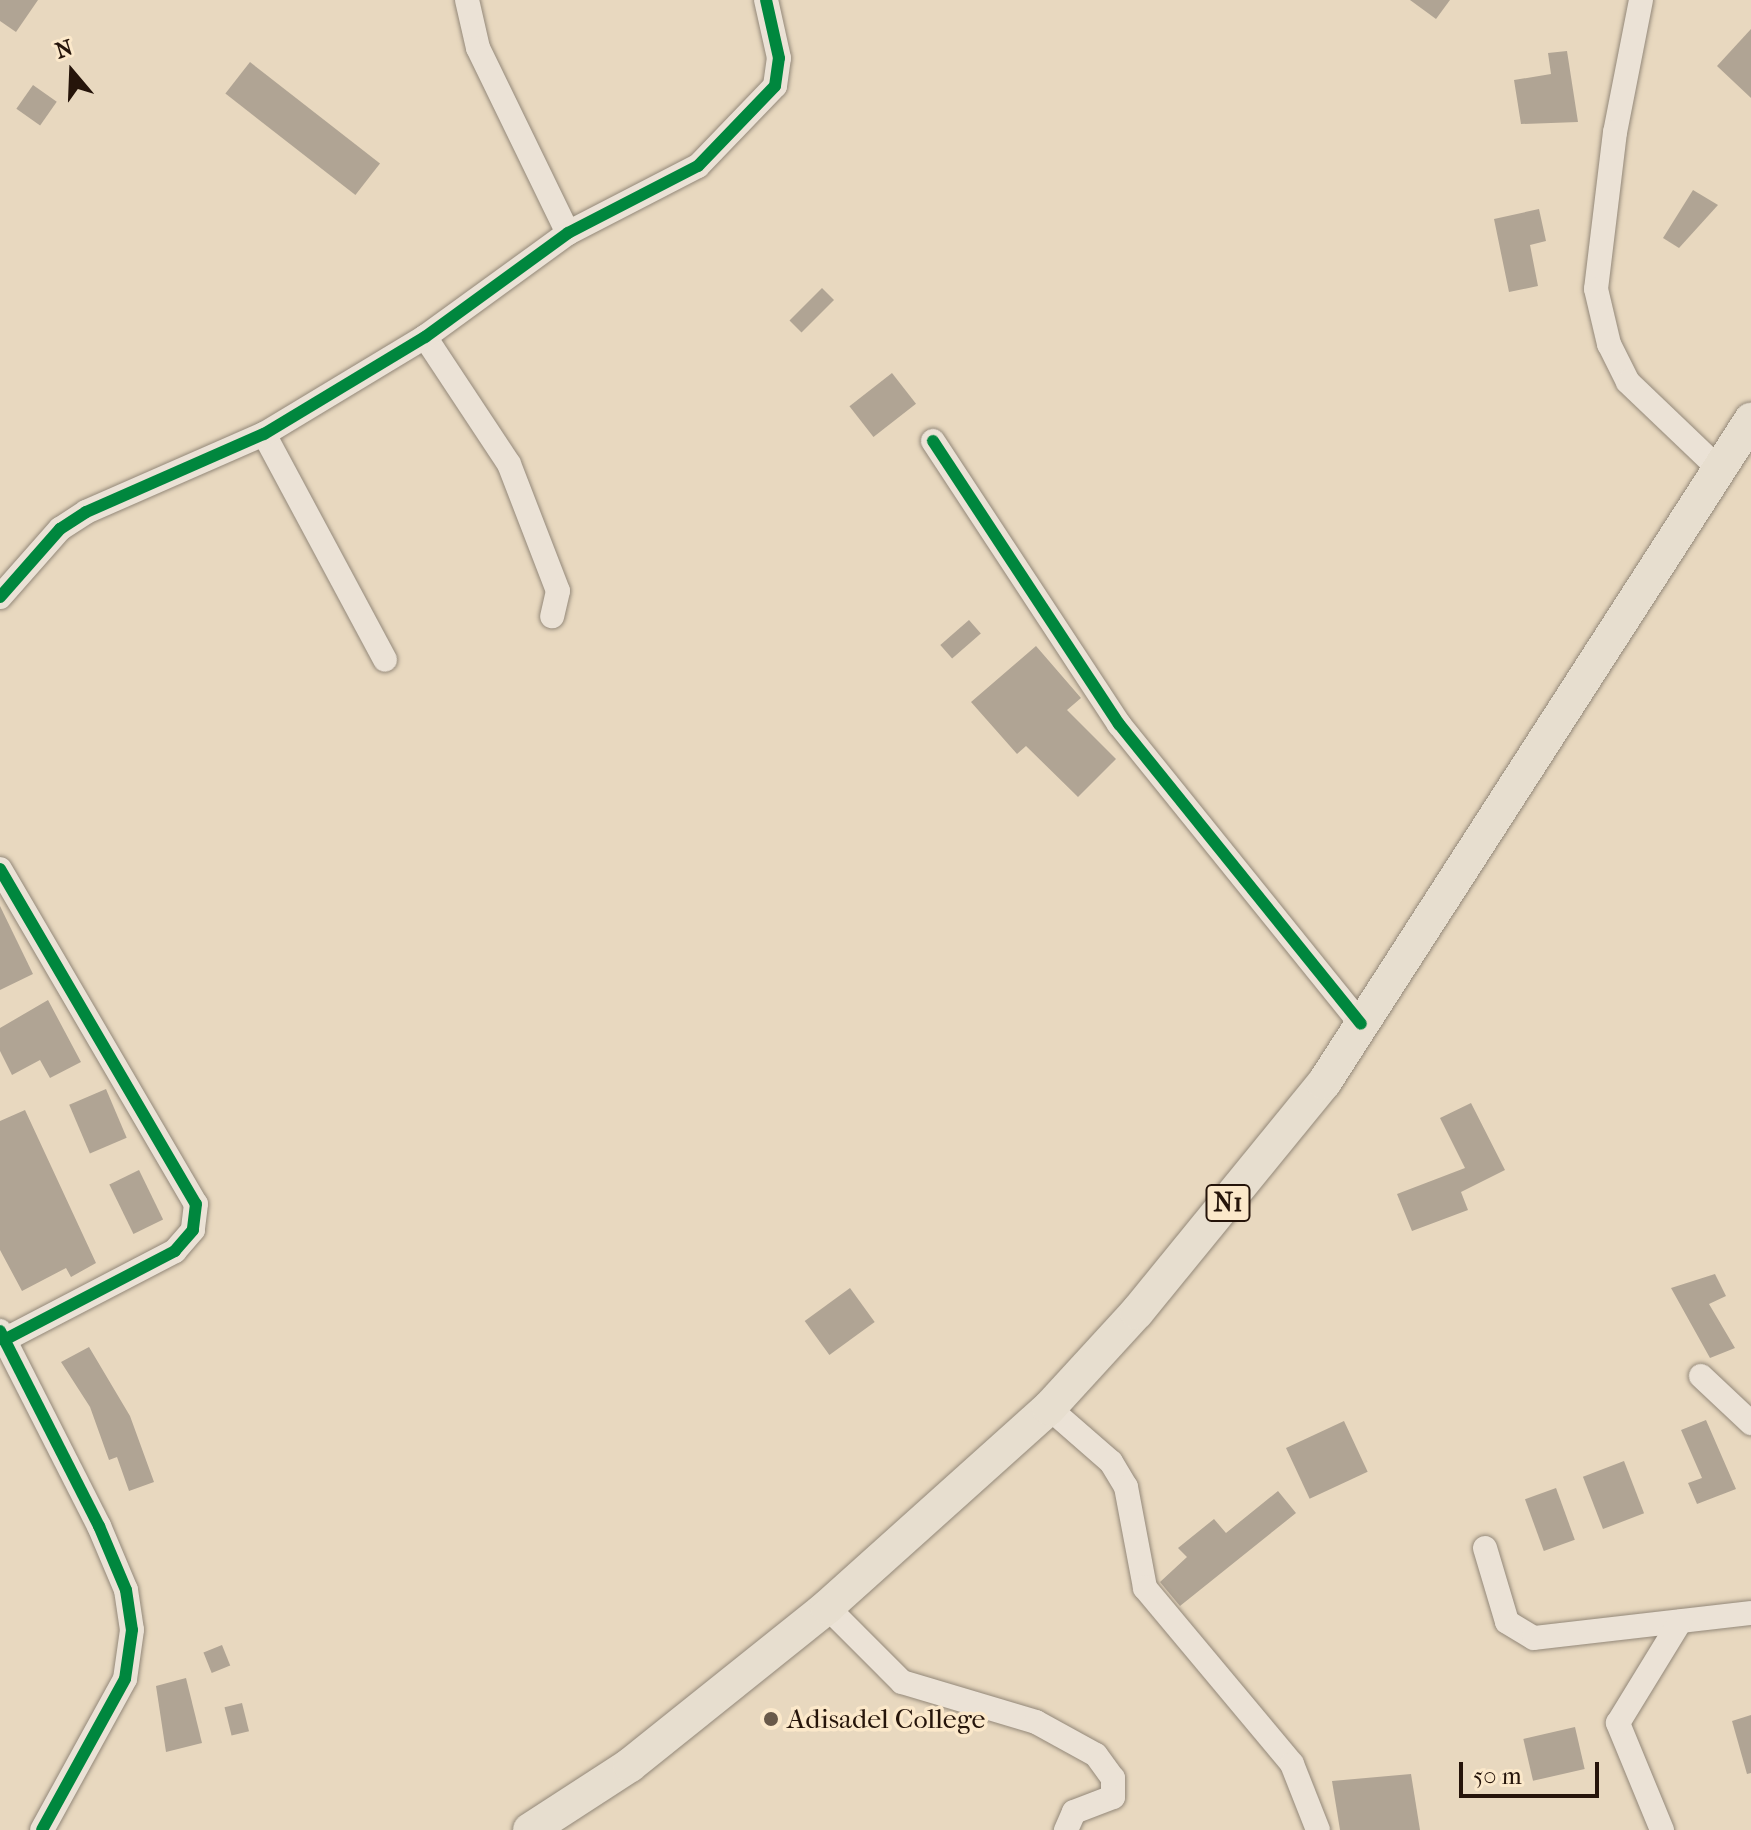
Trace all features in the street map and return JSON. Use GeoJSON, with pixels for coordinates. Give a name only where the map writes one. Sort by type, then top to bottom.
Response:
{"type":"FeatureCollection","features":[{"type":"Feature","properties":{"kind":"highway","name":"N1"},"geometry":{"type":"LineString","coordinates":[[530,1830],[630,1765],[827,1607],[1049,1408],[1259,1167],[1361,1024],[1751,420]]}},
{"type":"Feature","properties":{"kind":"street"},"geometry":{"type":"LineString","coordinates":[[467,0],[478,48],[568,233]]}},
{"type":"Feature","properties":{"kind":"street"},"geometry":{"type":"LineString","coordinates":[[0,597],[60,529],[86,512],[264,434],[425,337],[568,233],[698,166],[752,115],[780,75],[766,0]]}},
{"type":"Feature","properties":{"kind":"street"},"geometry":{"type":"LineString","coordinates":[[1641,0],[1615,132],[1596,289],[1609,344],[1628,382],[1719,469]]}},
{"type":"Feature","properties":{"kind":"street"},"geometry":{"type":"LineString","coordinates":[[425,337],[509,464],[558,591],[552,616]]}},
{"type":"Feature","properties":{"kind":"street"},"geometry":{"type":"LineString","coordinates":[[264,434],[385,660]]}},
{"type":"Feature","properties":{"kind":"street"},"geometry":{"type":"LineString","coordinates":[[933,441],[1119,724],[1361,1024]]}},
{"type":"Feature","properties":{"kind":"street"},"geometry":{"type":"LineString","coordinates":[[0,869],[196,1204],[193,1230],[175,1251],[2,1336],[99,1526],[126,1590],[132,1630],[125,1679],[42,1830]]}},
{"type":"Feature","properties":{"kind":"street"},"geometry":{"type":"LineString","coordinates":[[1701,1376],[1751,1423]]}},
{"type":"Feature","properties":{"kind":"street"},"geometry":{"type":"LineString","coordinates":[[1049,1408],[1111,1462],[1126,1487],[1145,1588],[1292,1764],[1318,1830]]}},
{"type":"Feature","properties":{"kind":"street"},"geometry":{"type":"LineString","coordinates":[[1485,1548],[1507,1622],[1534,1638],[1751,1613]]}},
{"type":"Feature","properties":{"kind":"street"},"geometry":{"type":"LineString","coordinates":[[827,1607],[902,1682],[1046,1726],[1096,1755],[1113,1778],[1113,1797],[1074,1812],[1066,1830]]}},
{"type":"Feature","properties":{"kind":"street"},"geometry":{"type":"LineString","coordinates":[[1662,1830],[1618,1723],[1680,1622]]}},
{"type":"Feature","properties":{"kind":"building"},"geometry":{"type":"Polygon","coordinates":[[[0,0],[38,0],[16,32],[0,21],[0,0]]]}},
{"type":"Feature","properties":{"kind":"building"},"geometry":{"type":"Polygon","coordinates":[[[1410,0],[1450,0],[1436,19],[1410,0]]]}},
{"type":"Feature","properties":{"kind":"building"},"geometry":{"type":"Polygon","coordinates":[[[1751,29],[1751,98],[1717,66],[1751,29]]]}},
{"type":"Feature","properties":{"kind":"building"},"geometry":{"type":"Polygon","coordinates":[[[1567,51],[1578,122],[1521,124],[1514,80],[1551,74],[1548,53],[1567,51]]]}},
{"type":"Feature","properties":{"kind":"building"},"geometry":{"type":"Polygon","coordinates":[[[250,62],[380,164],[355,195],[225,94],[250,62]]]}},
{"type":"Feature","properties":{"kind":"building"},"geometry":{"type":"Polygon","coordinates":[[[33,85],[57,102],[40,125],[16,109],[33,85]]]}},
{"type":"Feature","properties":{"kind":"building"},"geometry":{"type":"Polygon","coordinates":[[[1693,190],[1718,205],[1679,248],[1663,238],[1693,190]]]}},
{"type":"Feature","properties":{"kind":"building"},"geometry":{"type":"Polygon","coordinates":[[[1539,209],[1546,241],[1530,245],[1538,286],[1509,292],[1494,219],[1539,209]]]}},
{"type":"Feature","properties":{"kind":"building"},"geometry":{"type":"Polygon","coordinates":[[[822,288],[834,300],[801,333],[789,321],[822,288]]]}},
{"type":"Feature","properties":{"kind":"building"},"geometry":{"type":"Polygon","coordinates":[[[892,373],[916,404],[873,437],[849,406],[892,373]]]}},
{"type":"Feature","properties":{"kind":"building"},"geometry":{"type":"Polygon","coordinates":[[[969,620],[981,634],[952,659],[940,645],[969,620]]]}},
{"type":"Feature","properties":{"kind":"building"},"geometry":{"type":"Polygon","coordinates":[[[1036,646],[1081,698],[1067,710],[1116,759],[1078,797],[1026,746],[1017,754],[971,702],[1036,646]]]}},
{"type":"Feature","properties":{"kind":"building"},"geometry":{"type":"Polygon","coordinates":[[[0,906],[33,974],[0,990],[0,906]]]}},
{"type":"Feature","properties":{"kind":"building"},"geometry":{"type":"Polygon","coordinates":[[[48,1000],[81,1062],[50,1078],[40,1060],[12,1075],[0,1051],[0,1028],[48,1000]]]}},
{"type":"Feature","properties":{"kind":"building"},"geometry":{"type":"Polygon","coordinates":[[[106,1089],[127,1138],[90,1153],[69,1105],[106,1089]]]}},
{"type":"Feature","properties":{"kind":"building"},"geometry":{"type":"Polygon","coordinates":[[[1471,1103],[1505,1170],[1461,1192],[1468,1210],[1412,1231],[1397,1194],[1465,1168],[1440,1118],[1471,1103]]]}},
{"type":"Feature","properties":{"kind":"building"},"geometry":{"type":"Polygon","coordinates":[[[25,1110],[96,1263],[71,1277],[66,1268],[22,1291],[0,1250],[0,1121],[25,1110]]]}},
{"type":"Feature","properties":{"kind":"building"},"geometry":{"type":"Polygon","coordinates":[[[139,1170],[163,1219],[133,1234],[109,1184],[139,1170]]]}},
{"type":"Feature","properties":{"kind":"building"},"geometry":{"type":"Polygon","coordinates":[[[1715,1274],[1726,1296],[1709,1304],[1735,1348],[1710,1358],[1671,1288],[1715,1274]]]}},
{"type":"Feature","properties":{"kind":"building"},"geometry":{"type":"Polygon","coordinates":[[[850,1288],[875,1322],[829,1355],[805,1321],[850,1288]]]}},
{"type":"Feature","properties":{"kind":"building"},"geometry":{"type":"Polygon","coordinates":[[[89,1347],[130,1416],[154,1482],[129,1491],[117,1457],[109,1460],[90,1407],[61,1362],[89,1347]]]}},
{"type":"Feature","properties":{"kind":"building"},"geometry":{"type":"Polygon","coordinates":[[[1706,1420],[1736,1489],[1697,1504],[1688,1483],[1702,1478],[1681,1430],[1706,1420]]]}},
{"type":"Feature","properties":{"kind":"building"},"geometry":{"type":"Polygon","coordinates":[[[1344,1421],[1368,1472],[1310,1499],[1286,1448],[1344,1421]]]}},
{"type":"Feature","properties":{"kind":"building"},"geometry":{"type":"Polygon","coordinates":[[[1624,1461],[1644,1513],[1603,1529],[1583,1477],[1624,1461]]]}},
{"type":"Feature","properties":{"kind":"building"},"geometry":{"type":"Polygon","coordinates":[[[1556,1488],[1575,1540],[1544,1551],[1525,1499],[1556,1488]]]}},
{"type":"Feature","properties":{"kind":"building"},"geometry":{"type":"Polygon","coordinates":[[[1278,1491],[1296,1513],[1180,1606],[1160,1582],[1187,1557],[1178,1548],[1214,1519],[1226,1533],[1278,1491]]]}},
{"type":"Feature","properties":{"kind":"building"},"geometry":{"type":"Polygon","coordinates":[[[222,1645],[230,1665],[212,1673],[203,1652],[222,1645]]]}},
{"type":"Feature","properties":{"kind":"building"},"geometry":{"type":"Polygon","coordinates":[[[186,1678],[202,1743],[166,1752],[156,1686],[186,1678]]]}},
{"type":"Feature","properties":{"kind":"building"},"geometry":{"type":"Polygon","coordinates":[[[242,1703],[249,1731],[232,1735],[225,1707],[242,1703]]]}},
{"type":"Feature","properties":{"kind":"building"},"geometry":{"type":"Polygon","coordinates":[[[1751,1715],[1751,1773],[1747,1774],[1732,1721],[1751,1715]]]}},
{"type":"Feature","properties":{"kind":"building"},"geometry":{"type":"Polygon","coordinates":[[[1575,1727],[1585,1769],[1533,1781],[1523,1739],[1575,1727]]]}},
{"type":"Feature","properties":{"kind":"building"},"geometry":{"type":"Polygon","coordinates":[[[1411,1774],[1420,1830],[1340,1830],[1332,1781],[1411,1774]]]}},
{"type":"Feature","properties":{"kind":"cycle path"},"geometry":{"type":"LineString","coordinates":[[0,597],[60,529],[86,512],[264,434],[425,337],[568,233],[698,166],[775,86],[779,58],[766,0]]}},
{"type":"Feature","properties":{"kind":"cycle path"},"geometry":{"type":"LineString","coordinates":[[933,441],[1119,724],[1361,1024]]}},
{"type":"Feature","properties":{"kind":"cycle path"},"geometry":{"type":"LineString","coordinates":[[0,869],[196,1204],[193,1230],[175,1251],[4,1340]]}},
{"type":"Feature","properties":{"kind":"cycle path"},"geometry":{"type":"LineString","coordinates":[[0,1331],[99,1526],[126,1590],[132,1630],[125,1679],[42,1830]]}},
{"type":"Feature","properties":{"kind":"place","name":"Adisadel College"},"geometry":{"type":"Point","coordinates":[771,1719]}}]}
